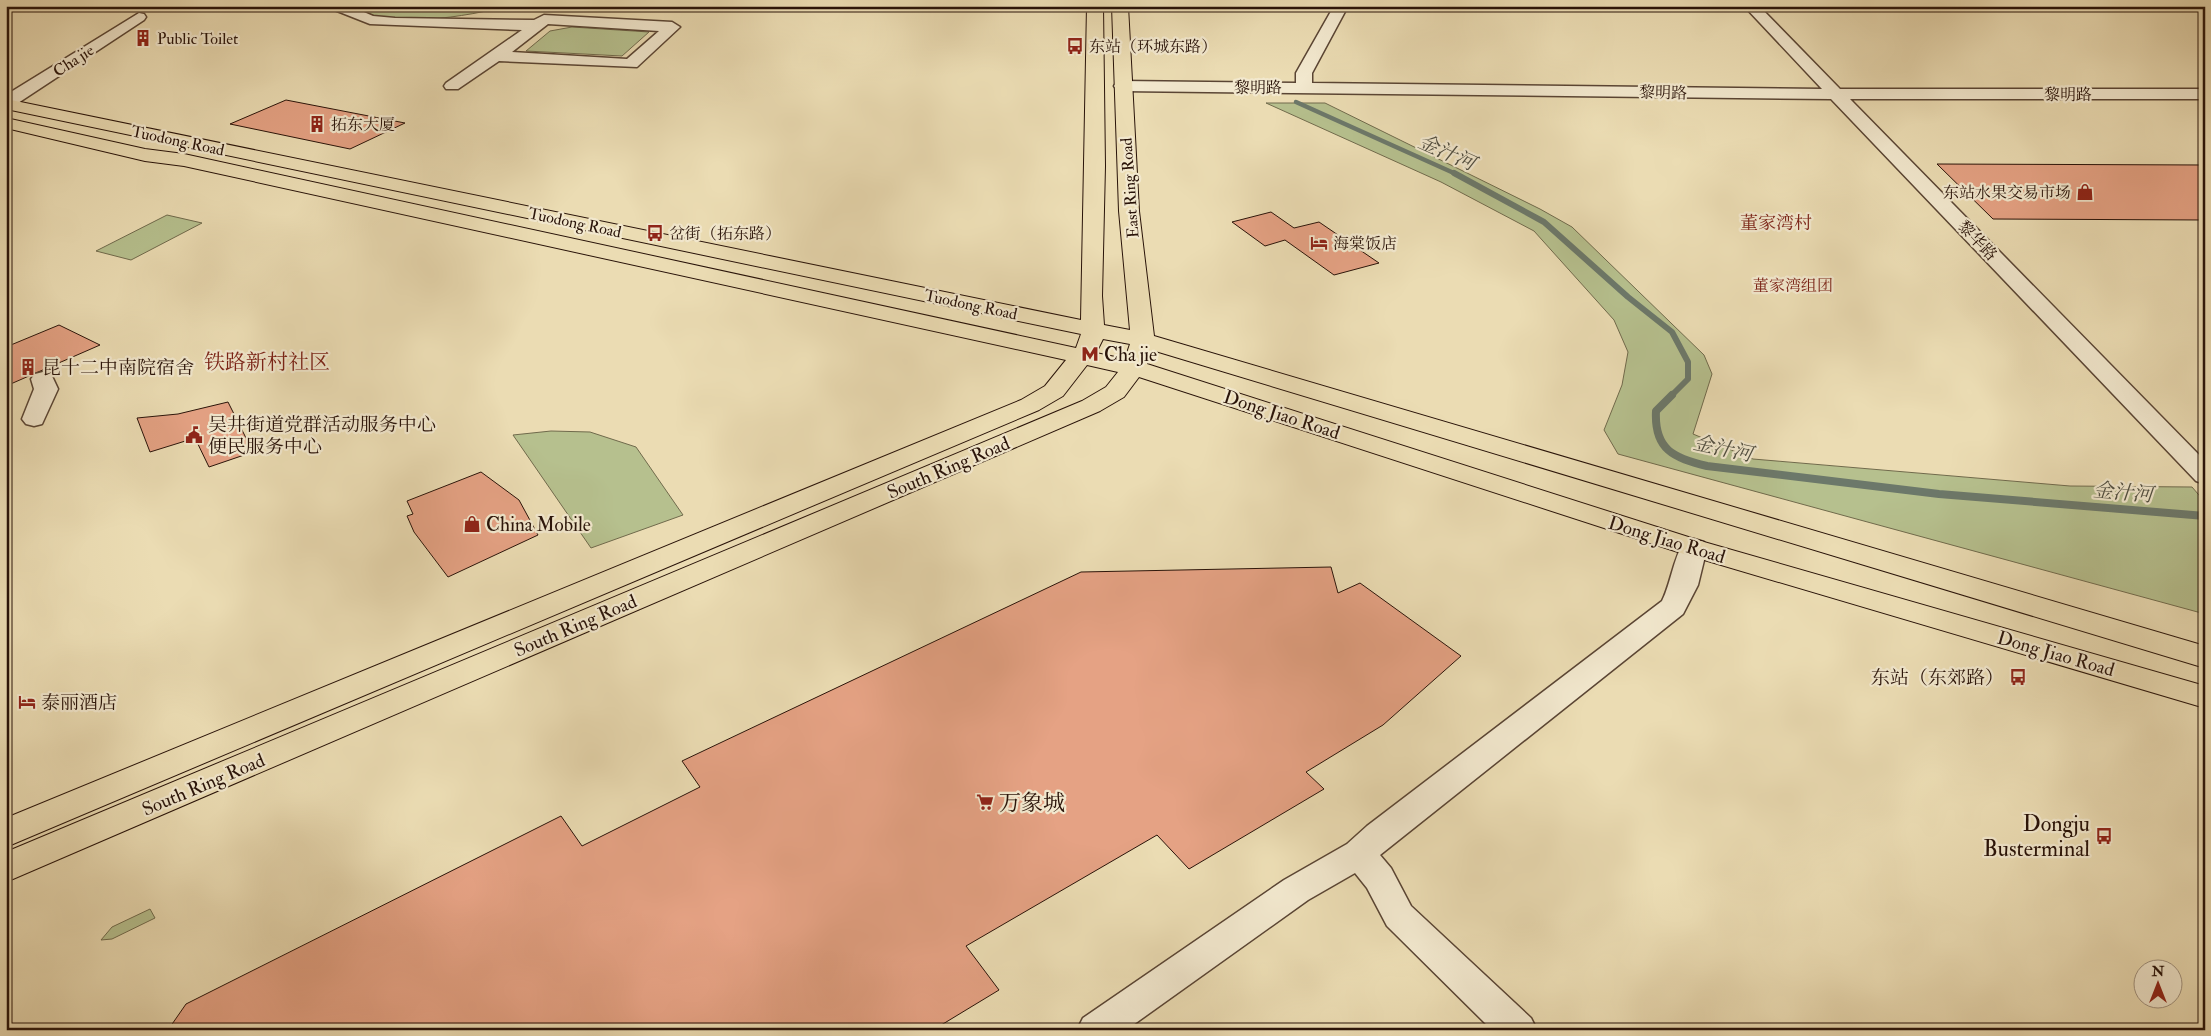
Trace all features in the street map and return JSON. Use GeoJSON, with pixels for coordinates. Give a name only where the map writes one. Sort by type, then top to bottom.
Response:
{"type":"FeatureCollection","features":[{"type":"Feature","properties":{"kind":"main road","name":"East Ring Road"},"geometry":{"type":"LineString","coordinates":[[1083,355],[1090,344],[1093,330],[1091,296],[1095,166],[1095,6]]}},
{"type":"Feature","properties":{"kind":"main road","name":"East Ring Road"},"geometry":{"type":"LineString","coordinates":[[1120,6],[1122,86],[1129,211],[1143,340],[1134,368]]}},
{"type":"Feature","properties":{"kind":"main road","name":"Tuodong Road"},"geometry":{"type":"LineString","coordinates":[[6,103],[1143,340]]}},
{"type":"Feature","properties":{"kind":"main road","name":"Tuodong Road"},"geometry":{"type":"LineString","coordinates":[[6,123],[1083,355],[1134,368]]}},
{"type":"Feature","properties":{"kind":"main road","name":"Dong Jiao Road"},"geometry":{"type":"LineString","coordinates":[[1143,340],[2205,657]]}},
{"type":"Feature","properties":{"kind":"main road","name":"South Ring Road"},"geometry":{"type":"LineString","coordinates":[[6,833],[1030,405],[1054,391],[1083,355]]}},
{"type":"Feature","properties":{"kind":"main road","name":"Dong Jiao Road"},"geometry":{"type":"LineString","coordinates":[[1134,368],[1694,548],[2205,696]]}},
{"type":"Feature","properties":{"kind":"main road","name":"South Ring Road"},"geometry":{"type":"LineString","coordinates":[[6,868],[1091,406],[1115,392],[1134,368]]}},
{"type":"Feature","properties":{"kind":"street"},"geometry":{"type":"LineString","coordinates":[[337,6],[370,20],[538,24]]}},
{"type":"Feature","properties":{"kind":"street"},"geometry":{"type":"LineString","coordinates":[[1304,88],[1304,73],[1341,6]]}},
{"type":"Feature","properties":{"kind":"street","name":"黎华路"},"geometry":{"type":"LineString","coordinates":[[1751,6],[2205,476]]}},
{"type":"Feature","properties":{"kind":"street","name":"Cha jie"},"geometry":{"type":"LineString","coordinates":[[6,103],[139,17]]}},
{"type":"Feature","properties":{"kind":"street"},"geometry":{"type":"LineString","coordinates":[[452,86],[488,60],[497,56],[544,20],[672,27],[631,64],[497,56]]}},
{"type":"Feature","properties":{"kind":"street","name":"黎明路"},"geometry":{"type":"LineString","coordinates":[[1122,86],[1837,94],[2205,94]]}},
{"type":"Feature","properties":{"kind":"street"},"geometry":{"type":"LineString","coordinates":[[34,419],[46,389],[43,379]]}},
{"type":"Feature","properties":{"kind":"street"},"geometry":{"type":"LineString","coordinates":[[1096,1030],[1296,890],[1359,854],[1379,835],[1673,606],[1684,585],[1694,548]]}},
{"type":"Feature","properties":{"kind":"street"},"geometry":{"type":"LineString","coordinates":[[1359,854],[1379,878],[1399,916],[1482,998],[1518,1030]]}},
{"type":"Feature","properties":{"kind":"green space"},"geometry":{"type":"Polygon","coordinates":[[[353,6],[508,6],[451,17],[407,20],[368,14],[353,6]]]}},
{"type":"Feature","properties":{"kind":"green space"},"geometry":{"type":"Polygon","coordinates":[[[572,27],[649,32],[622,56],[526,51],[550,31],[572,27]]]}},
{"type":"Feature","properties":{"kind":"green space"},"geometry":{"type":"Polygon","coordinates":[[[1266,103],[1325,103],[1540,209],[1572,227],[1704,355],[1712,374],[1693,434],[1753,459],[2070,486],[2192,487],[2205,502],[2205,614],[1618,454],[1604,430],[1622,385],[1628,352],[1614,320],[1534,231],[1441,182],[1266,103]]]}},
{"type":"Feature","properties":{"kind":"green space"},"geometry":{"type":"Polygon","coordinates":[[[167,215],[202,223],[131,260],[96,251],[167,215]]]}},
{"type":"Feature","properties":{"kind":"green space"},"geometry":{"type":"Polygon","coordinates":[[[551,431],[590,432],[636,447],[683,515],[591,548],[513,435],[551,431]]]}},
{"type":"Feature","properties":{"kind":"green space"},"geometry":{"type":"Polygon","coordinates":[[[150,909],[155,918],[112,939],[101,940],[112,927],[150,909]]]}},
{"type":"Feature","properties":{"kind":"building","name":"拓东大厦"},"geometry":{"type":"Polygon","coordinates":[[[286,100],[405,123],[350,149],[230,124],[286,100]]]}},
{"type":"Feature","properties":{"kind":"building","name":"东站水果交易市场"},"geometry":{"type":"Polygon","coordinates":[[[1937,164],[2205,165],[2205,220],[1993,219],[1937,164]]]}},
{"type":"Feature","properties":{"kind":"building","name":"海棠饭店"},"geometry":{"type":"Polygon","coordinates":[[[1271,212],[1294,228],[1319,222],[1379,263],[1334,275],[1285,240],[1265,246],[1232,222],[1271,212]]]}},
{"type":"Feature","properties":{"kind":"building","name":"昆十二中南院宿舍"},"geometry":{"type":"Polygon","coordinates":[[[59,325],[100,345],[6,386],[6,347],[59,325]]]}},
{"type":"Feature","properties":{"kind":"building","name":"吴井街道党群活动服务中心 便民服务中心"},"geometry":{"type":"Polygon","coordinates":[[[228,402],[253,452],[209,467],[195,438],[150,452],[137,418],[178,414],[228,402]]]}},
{"type":"Feature","properties":{"kind":"building","name":"China Mobile"},"geometry":{"type":"Polygon","coordinates":[[[481,472],[519,500],[538,535],[448,577],[414,532],[407,516],[413,514],[407,501],[481,472]]]}},
{"type":"Feature","properties":{"kind":"building","name":"万象城"},"geometry":{"type":"Polygon","coordinates":[[[1331,567],[1338,593],[1360,583],[1461,656],[1383,725],[1306,772],[1324,789],[1189,869],[1157,835],[966,946],[999,990],[933,1030],[168,1030],[186,1004],[561,816],[582,846],[700,787],[682,761],[1081,572],[1331,567]]]}},
{"type":"Feature","properties":{"kind":"waterway","name":"金汁河"},"geometry":{"type":"LineString","coordinates":[[1296,102],[1455,174]]}},
{"type":"Feature","properties":{"kind":"waterway","name":"金汁河"},"geometry":{"type":"LineString","coordinates":[[1455,174],[1544,222],[1628,297],[1672,332],[1688,362],[1688,379],[1656,411],[1656,424],[1658,435],[1668,450],[1685,460],[1707,466],[1939,494],[2205,516]]}},
{"type":"Feature","properties":{"kind":"place","name":"Public Toilet"},"geometry":{"type":"Point","coordinates":[143,38]}},
{"type":"Feature","properties":{"kind":"place","name":"东站（环城东路）"},"geometry":{"type":"Point","coordinates":[1075,46]}},
{"type":"Feature","properties":{"kind":"place","name":"拓东大厦"},"geometry":{"type":"Point","coordinates":[317,124]}},
{"type":"Feature","properties":{"kind":"place","name":"东站水果交易市场"},"geometry":{"type":"Point","coordinates":[2085,192]}},
{"type":"Feature","properties":{"kind":"place","name":"岔街（拓东路）"},"geometry":{"type":"Point","coordinates":[655,233]}},
{"type":"Feature","properties":{"kind":"place","name":"海棠饭店"},"geometry":{"type":"Point","coordinates":[1319,243]}},
{"type":"Feature","properties":{"kind":"place","name":"Cha jie"},"geometry":{"type":"Point","coordinates":[1090,354]}},
{"type":"Feature","properties":{"kind":"place","name":"昆十二中南院宿舍"},"geometry":{"type":"Point","coordinates":[28,367]}},
{"type":"Feature","properties":{"kind":"place","name":"吴井街道党群活动服务中心 便民服务中心"},"geometry":{"type":"Point","coordinates":[194,435]}},
{"type":"Feature","properties":{"kind":"place","name":"China Mobile"},"geometry":{"type":"Point","coordinates":[472,524]}},
{"type":"Feature","properties":{"kind":"place","name":"东站（东郊路）"},"geometry":{"type":"Point","coordinates":[2018,677]}},
{"type":"Feature","properties":{"kind":"place","name":"泰丽酒店"},"geometry":{"type":"Point","coordinates":[27,702]}},
{"type":"Feature","properties":{"kind":"place","name":"万象城"},"geometry":{"type":"Point","coordinates":[985,802]}},
{"type":"Feature","properties":{"kind":"place","name":"Dongju Busterminal"},"geometry":{"type":"Point","coordinates":[2104,836]}},
{"type":"Feature","properties":{"kind":"district","name":"董家湾村"},"geometry":{"type":"Point","coordinates":[1776,223]}},
{"type":"Feature","properties":{"kind":"district","name":"董家湾组团"},"geometry":{"type":"Point","coordinates":[1793,285]}},
{"type":"Feature","properties":{"kind":"district","name":"铁路新村社区"},"geometry":{"type":"Point","coordinates":[267,362]}}]}
